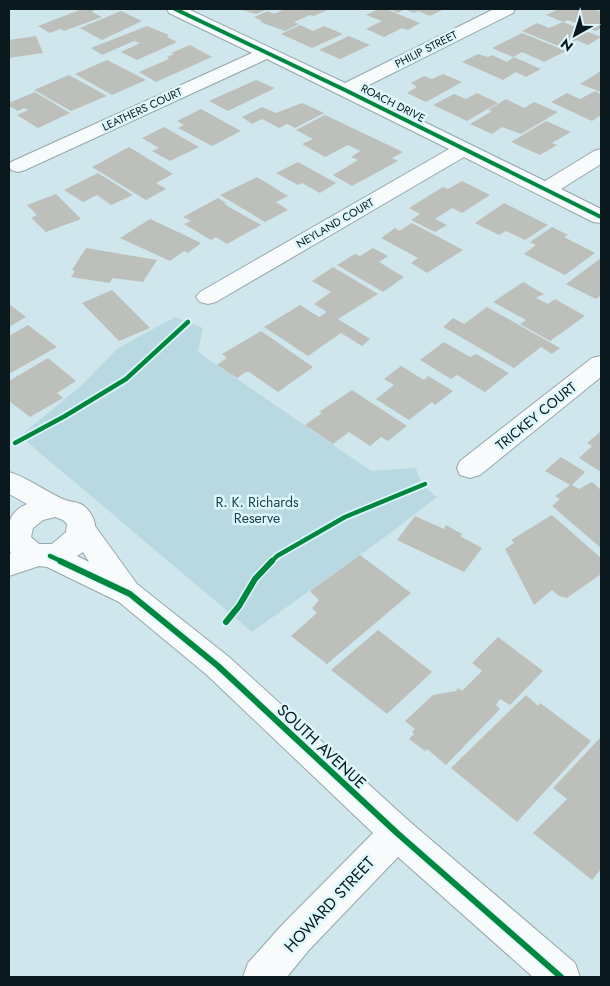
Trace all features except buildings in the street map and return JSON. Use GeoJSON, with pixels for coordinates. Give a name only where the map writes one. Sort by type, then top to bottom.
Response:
{"type":"FeatureCollection","features":[{"type":"Feature","properties":{"kind":"street","name":"ROACH DRIVE"},"geometry":{"type":"LineString","coordinates":[[175,9],[345,90],[462,150],[601,217]]}},
{"type":"Feature","properties":{"kind":"street","name":"PHILIP STREET"},"geometry":{"type":"LineString","coordinates":[[345,90],[507,9]]}},
{"type":"Feature","properties":{"kind":"street","name":"LEATHERS COURT"},"geometry":{"type":"LineString","coordinates":[[18,166],[266,53]]}},
{"type":"Feature","properties":{"kind":"street","name":"NEYLAND COURT"},"geometry":{"type":"LineString","coordinates":[[208,297],[462,150]]}},
{"type":"Feature","properties":{"kind":"street"},"geometry":{"type":"LineString","coordinates":[[545,190],[601,154]]}},
{"type":"Feature","properties":{"kind":"street","name":"TRICKEY COURT"},"geometry":{"type":"LineString","coordinates":[[470,468],[601,364]]}},
{"type":"Feature","properties":{"kind":"street"},"geometry":{"type":"LineString","coordinates":[[9,482],[55,507]]}},
{"type":"Feature","properties":{"kind":"street"},"geometry":{"type":"LineString","coordinates":[[9,565],[68,549],[75,543],[82,530],[78,516],[64,508],[45,508],[28,516],[13,528],[22,548],[44,555]]}},
{"type":"Feature","properties":{"kind":"street","name":"SOUTH AVENUE"},"geometry":{"type":"LineString","coordinates":[[82,530],[130,594],[218,666],[397,833],[561,977]]}},
{"type":"Feature","properties":{"kind":"street","name":"SOUTH AVENUE"},"geometry":{"type":"LineString","coordinates":[[44,555],[130,594]]}},
{"type":"Feature","properties":{"kind":"street","name":"HOWARD STREET"},"geometry":{"type":"LineString","coordinates":[[262,977],[295,938],[397,833]]}},
{"type":"Feature","properties":{"kind":"green space","name":"R. K. Richards Reserve"},"geometry":{"type":"Polygon","coordinates":[[[175,317],[203,328],[198,352],[371,471],[416,468],[424,484],[437,497],[385,537],[252,632],[20,436],[82,385],[117,349],[175,317]]]}},
{"type":"Feature","properties":{"kind":"cycle path"},"geometry":{"type":"LineString","coordinates":[[175,9],[345,90],[601,217]]}},
{"type":"Feature","properties":{"kind":"cycle path"},"geometry":{"type":"LineString","coordinates":[[15,443],[65,416],[126,379],[188,322]]}},
{"type":"Feature","properties":{"kind":"cycle path"},"geometry":{"type":"LineString","coordinates":[[226,622],[239,606],[255,579],[277,556],[345,517],[425,484]]}},
{"type":"Feature","properties":{"kind":"cycle path"},"geometry":{"type":"LineString","coordinates":[[50,556],[130,594],[218,666],[397,833],[561,977]]}}]}
